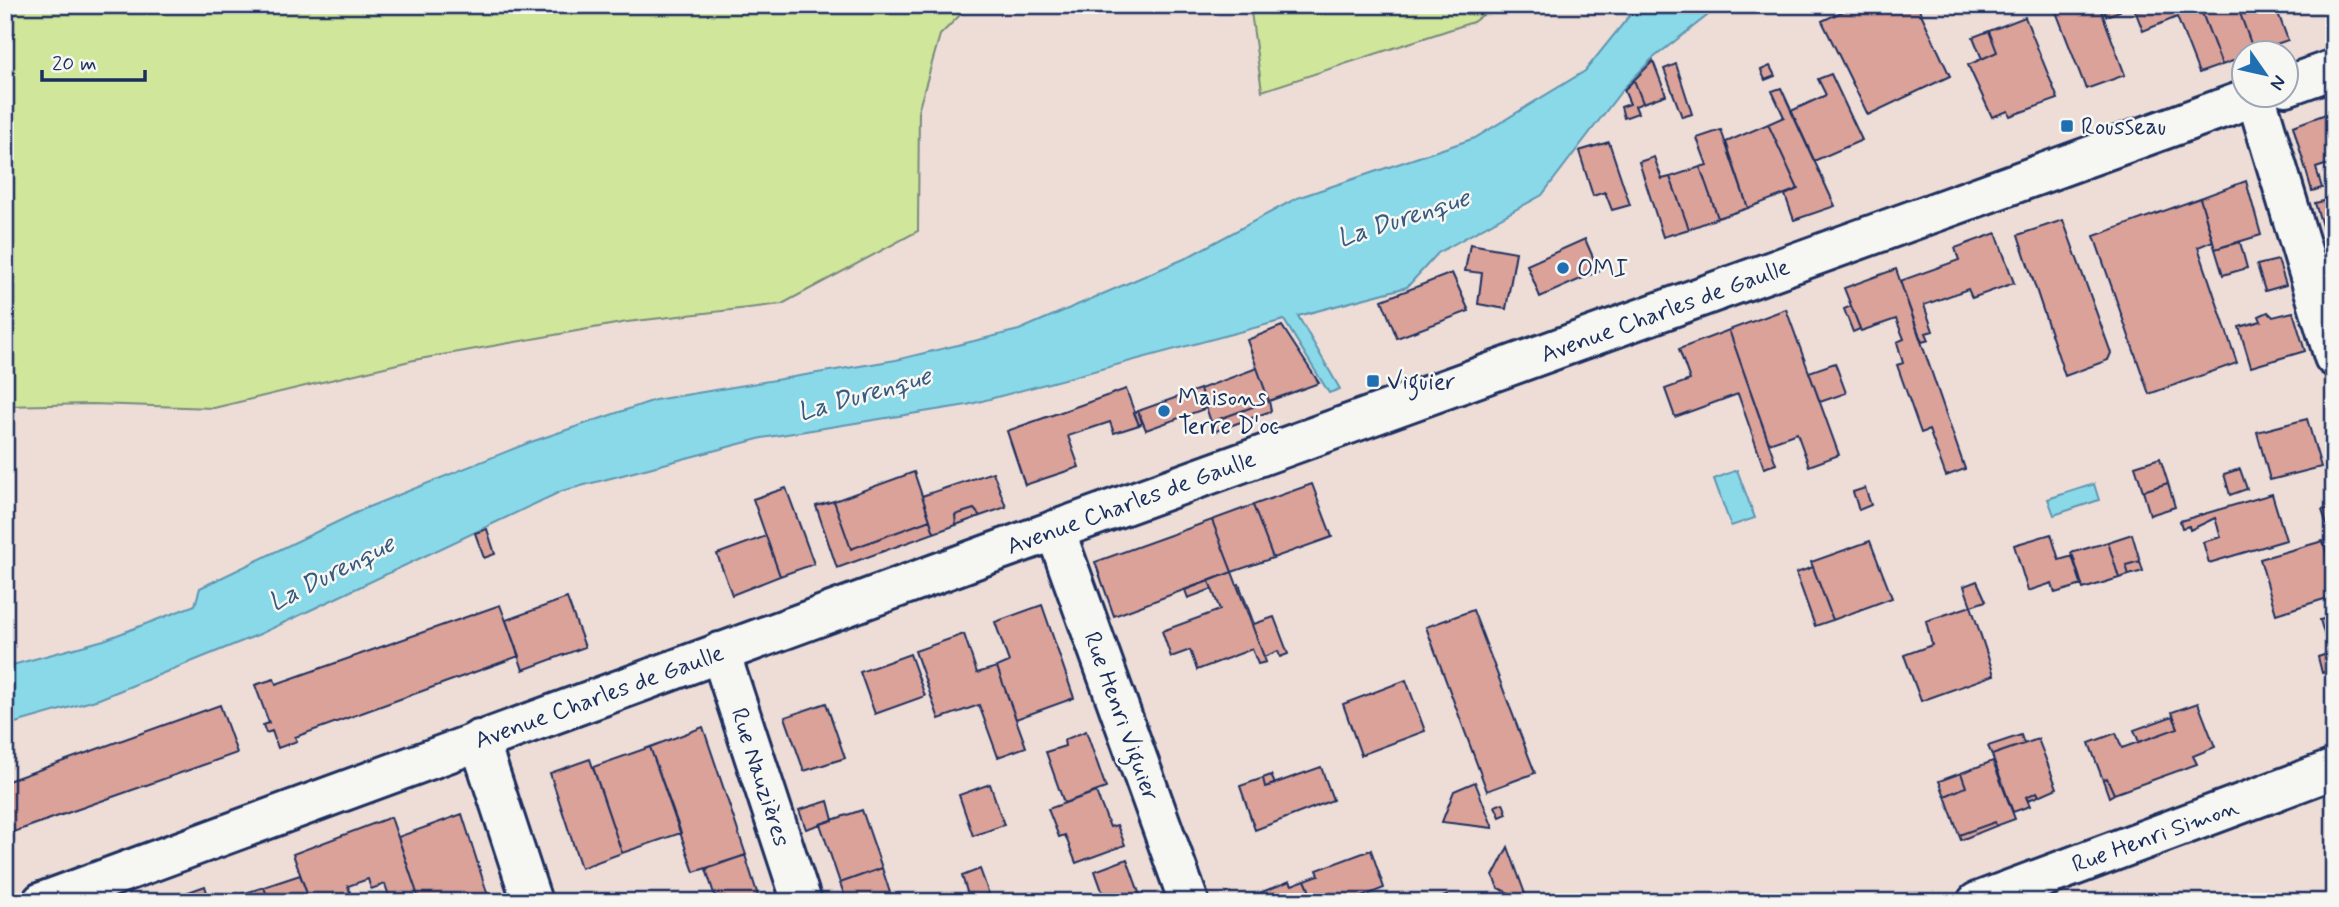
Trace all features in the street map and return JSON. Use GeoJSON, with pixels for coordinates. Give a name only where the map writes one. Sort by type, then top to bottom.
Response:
{"type":"FeatureCollection","features":[{"type":"Feature","properties":{"kind":"main road","name":"Avenue Charles de Gaulle"},"geometry":{"type":"LineString","coordinates":[[2300,81],[2334,69]]}},
{"type":"Feature","properties":{"kind":"main road","name":"Avenue Charles de Gaulle"},"geometry":{"type":"LineString","coordinates":[[42,902],[1055,530],[2230,106]]}},
{"type":"Feature","properties":{"kind":"main road"},"geometry":{"type":"LineString","coordinates":[[2272,108],[2334,357]]}},
{"type":"Feature","properties":{"kind":"main road","name":"Rue Henri Viguier"},"geometry":{"type":"LineString","coordinates":[[1055,530],[1189,902]]}},
{"type":"Feature","properties":{"kind":"main road","name":"Rue Nauzières"},"geometry":{"type":"LineString","coordinates":[[720,652],[802,902]]}},
{"type":"Feature","properties":{"kind":"main road"},"geometry":{"type":"LineString","coordinates":[[479,740],[532,902]]}},
{"type":"Feature","properties":{"kind":"main road","name":"Rue Henri Simon"},"geometry":{"type":"LineString","coordinates":[[1977,902],[2334,769]]}},
{"type":"Feature","properties":{"kind":"green space"},"geometry":{"type":"Polygon","coordinates":[[[5,5],[970,5],[940,35],[919,108],[918,231],[782,304],[627,322],[414,360],[214,408],[92,404],[5,406],[5,5]]]}},
{"type":"Feature","properties":{"kind":"green space"},"geometry":{"type":"Polygon","coordinates":[[[1250,5],[1496,5],[1473,22],[1262,91],[1250,5]]]}},
{"type":"Feature","properties":{"kind":"water","name":"La Durenque"},"geometry":{"type":"Polygon","coordinates":[[[1638,5],[1721,5],[1652,59],[1623,89],[1542,195],[1438,253],[1407,287],[1298,316],[1340,389],[1329,393],[1284,320],[967,405],[762,438],[562,491],[260,634],[99,699],[5,726],[5,667],[104,640],[195,605],[200,588],[366,508],[528,443],[655,400],[896,360],[1019,330],[1184,259],[1297,198],[1475,138],[1585,71],[1638,5]]]}},
{"type":"Feature","properties":{"kind":"water"},"geometry":{"type":"Polygon","coordinates":[[[1737,470],[1755,518],[1731,526],[1714,479],[1737,470]]]}},
{"type":"Feature","properties":{"kind":"water"},"geometry":{"type":"Polygon","coordinates":[[[2094,484],[2099,500],[2054,515],[2048,499],[2094,484]]]}},
{"type":"Feature","properties":{"kind":"building"},"geometry":{"type":"Polygon","coordinates":[[[1856,5],[1917,5],[1950,76],[1868,115],[1822,21],[1856,5]]]}},
{"type":"Feature","properties":{"kind":"building"},"geometry":{"type":"Polygon","coordinates":[[[2065,5],[2099,5],[2125,75],[2086,89],[2055,9],[2065,5]]]}},
{"type":"Feature","properties":{"kind":"building"},"geometry":{"type":"Polygon","coordinates":[[[2102,5],[2118,5],[2120,11],[2106,16],[2102,5]]]}},
{"type":"Feature","properties":{"kind":"building"},"geometry":{"type":"Polygon","coordinates":[[[2133,5],[2199,5],[2222,65],[2199,73],[2177,17],[2143,31],[2133,5]]]}},
{"type":"Feature","properties":{"kind":"building"},"geometry":{"type":"Polygon","coordinates":[[[2199,5],[2237,5],[2249,38],[2230,38],[2230,62],[2222,65],[2199,5]]]}},
{"type":"Feature","properties":{"kind":"building"},"geometry":{"type":"Polygon","coordinates":[[[2237,5],[2275,5],[2287,38],[2249,38],[2237,5]]]}},
{"type":"Feature","properties":{"kind":"building"},"geometry":{"type":"Polygon","coordinates":[[[2025,17],[2058,99],[2010,116],[2008,111],[1992,117],[1968,65],[1997,52],[1989,31],[2025,17]]]}},
{"type":"Feature","properties":{"kind":"building"},"geometry":{"type":"Polygon","coordinates":[[[1989,31],[1997,52],[1982,59],[1973,37],[1989,31]]]}},
{"type":"Feature","properties":{"kind":"building"},"geometry":{"type":"Polygon","coordinates":[[[1653,61],[1666,95],[1643,103],[1634,80],[1653,61]]]}},
{"type":"Feature","properties":{"kind":"building"},"geometry":{"type":"Polygon","coordinates":[[[1676,64],[1692,114],[1682,117],[1664,69],[1676,64]]]}},
{"type":"Feature","properties":{"kind":"building"},"geometry":{"type":"Polygon","coordinates":[[[1770,66],[1775,76],[1765,80],[1761,70],[1770,66]]]}},
{"type":"Feature","properties":{"kind":"building"},"geometry":{"type":"Polygon","coordinates":[[[1831,74],[1862,140],[1814,161],[1791,111],[1826,95],[1818,79],[1831,74]]]}},
{"type":"Feature","properties":{"kind":"building"},"geometry":{"type":"Polygon","coordinates":[[[1634,80],[1643,103],[1635,106],[1638,113],[1624,118],[1621,107],[1630,104],[1624,90],[1634,80]]]}},
{"type":"Feature","properties":{"kind":"building"},"geometry":{"type":"Polygon","coordinates":[[[1781,88],[1835,206],[1794,220],[1785,195],[1798,189],[1768,124],[1784,117],[1772,91],[1781,88]]]}},
{"type":"Feature","properties":{"kind":"building"},"geometry":{"type":"Polygon","coordinates":[[[2334,111],[2334,162],[2316,168],[2322,188],[2312,191],[2293,126],[2334,111]]]}},
{"type":"Feature","properties":{"kind":"building"},"geometry":{"type":"Polygon","coordinates":[[[1768,124],[1798,189],[1748,208],[1726,142],[1768,124]]]}},
{"type":"Feature","properties":{"kind":"building"},"geometry":{"type":"Polygon","coordinates":[[[1721,130],[1748,208],[1718,218],[1700,167],[1707,165],[1697,138],[1721,130]]]}},
{"type":"Feature","properties":{"kind":"building"},"geometry":{"type":"Polygon","coordinates":[[[1609,142],[1630,205],[1612,210],[1605,192],[1593,196],[1579,151],[1609,142]]]}},
{"type":"Feature","properties":{"kind":"building"},"geometry":{"type":"Polygon","coordinates":[[[1654,157],[1662,179],[1670,177],[1689,229],[1663,237],[1639,162],[1654,157]]]}},
{"type":"Feature","properties":{"kind":"building"},"geometry":{"type":"Polygon","coordinates":[[[1700,167],[1718,218],[1689,229],[1670,177],[1700,167]]]}},
{"type":"Feature","properties":{"kind":"building"},"geometry":{"type":"Polygon","coordinates":[[[2246,181],[2261,235],[2215,249],[2200,198],[2246,181]]]}},
{"type":"Feature","properties":{"kind":"building"},"geometry":{"type":"Polygon","coordinates":[[[2200,198],[2213,241],[2198,247],[2237,363],[2149,394],[2094,236],[2200,198]]]}},
{"type":"Feature","properties":{"kind":"building"},"geometry":{"type":"Polygon","coordinates":[[[2332,199],[2334,206],[2334,265],[2315,203],[2332,199]]]}},
{"type":"Feature","properties":{"kind":"building"},"geometry":{"type":"Polygon","coordinates":[[[2063,220],[2111,353],[2108,360],[2065,376],[2018,235],[2063,220]]]}},
{"type":"Feature","properties":{"kind":"building"},"geometry":{"type":"Polygon","coordinates":[[[1996,233],[2014,283],[1972,298],[1968,289],[1924,305],[1933,331],[1926,333],[1929,340],[1922,342],[1900,281],[1959,260],[1955,248],[1996,233]]]}},
{"type":"Feature","properties":{"kind":"building","name":"OMI"},"geometry":{"type":"Polygon","coordinates":[[[1585,239],[1599,271],[1540,297],[1527,265],[1585,239]]]}},
{"type":"Feature","properties":{"kind":"building"},"geometry":{"type":"Polygon","coordinates":[[[2240,242],[2247,268],[2223,275],[2215,249],[2240,242]]]}},
{"type":"Feature","properties":{"kind":"building"},"geometry":{"type":"Polygon","coordinates":[[[1470,244],[1516,252],[1506,309],[1478,304],[1482,273],[1465,271],[1470,244]]]}},
{"type":"Feature","properties":{"kind":"building"},"geometry":{"type":"Polygon","coordinates":[[[2278,260],[2286,285],[2265,291],[2257,265],[2278,260]]]}},
{"type":"Feature","properties":{"kind":"building"},"geometry":{"type":"Polygon","coordinates":[[[1896,269],[1965,469],[1946,476],[1929,430],[1921,433],[1897,365],[1903,363],[1897,342],[1904,339],[1896,319],[1861,331],[1844,288],[1896,269]]]}},
{"type":"Feature","properties":{"kind":"building"},"geometry":{"type":"Polygon","coordinates":[[[1452,273],[1469,311],[1397,338],[1382,300],[1452,273]]]}},
{"type":"Feature","properties":{"kind":"building"},"geometry":{"type":"Polygon","coordinates":[[[1851,306],[1860,329],[1853,332],[1844,309],[1851,306]]]}},
{"type":"Feature","properties":{"kind":"building"},"geometry":{"type":"Polygon","coordinates":[[[1786,309],[1839,455],[1809,466],[1797,433],[1769,443],[1729,330],[1786,309]]]}},
{"type":"Feature","properties":{"kind":"building"},"geometry":{"type":"Polygon","coordinates":[[[2268,312],[2273,317],[2293,312],[2305,351],[2251,367],[2239,327],[2261,321],[2259,316],[2268,312]]]}},
{"type":"Feature","properties":{"kind":"building"},"geometry":{"type":"Polygon","coordinates":[[[1282,326],[1319,383],[1269,401],[1247,340],[1282,326]]]}},
{"type":"Feature","properties":{"kind":"building"},"geometry":{"type":"Polygon","coordinates":[[[1729,330],[1776,464],[1764,468],[1738,394],[1675,417],[1665,389],[1690,380],[1679,349],[1729,330]]]}},
{"type":"Feature","properties":{"kind":"building"},"geometry":{"type":"Polygon","coordinates":[[[1835,363],[1846,393],[1820,402],[1809,372],[1835,363]]]}},
{"type":"Feature","properties":{"kind":"building"},"geometry":{"type":"Polygon","coordinates":[[[1257,368],[1269,401],[1211,422],[1200,389],[1257,368]]]}},
{"type":"Feature","properties":{"kind":"building"},"geometry":{"type":"Polygon","coordinates":[[[1126,389],[1139,425],[1114,433],[1110,422],[1068,436],[1079,467],[1025,485],[1007,431],[1126,389]]]}},
{"type":"Feature","properties":{"kind":"building"},"geometry":{"type":"Polygon","coordinates":[[[1200,389],[1207,408],[1146,430],[1138,411],[1200,389]]]}},
{"type":"Feature","properties":{"kind":"building"},"geometry":{"type":"Polygon","coordinates":[[[1269,401],[1271,411],[1216,431],[1211,422],[1269,401]]]}},
{"type":"Feature","properties":{"kind":"building"},"geometry":{"type":"Polygon","coordinates":[[[1138,411],[1142,423],[1139,425],[1134,413],[1138,411]]]}},
{"type":"Feature","properties":{"kind":"building"},"geometry":{"type":"Polygon","coordinates":[[[2307,419],[2321,467],[2270,480],[2257,432],[2307,419]]]}},
{"type":"Feature","properties":{"kind":"building"},"geometry":{"type":"Polygon","coordinates":[[[2160,458],[2168,483],[2143,491],[2135,466],[2160,458]]]}},
{"type":"Feature","properties":{"kind":"building"},"geometry":{"type":"Polygon","coordinates":[[[2240,469],[2247,489],[2230,495],[2224,474],[2240,469]]]}},
{"type":"Feature","properties":{"kind":"building"},"geometry":{"type":"Polygon","coordinates":[[[914,472],[930,520],[851,549],[834,501],[914,472]]]}},
{"type":"Feature","properties":{"kind":"building"},"geometry":{"type":"Polygon","coordinates":[[[993,472],[1006,507],[980,516],[974,509],[955,515],[956,525],[934,533],[922,496],[993,472]]]}},
{"type":"Feature","properties":{"kind":"building"},"geometry":{"type":"Polygon","coordinates":[[[2168,483],[2175,507],[2150,515],[2143,491],[2168,483]]]}},
{"type":"Feature","properties":{"kind":"building"},"geometry":{"type":"Polygon","coordinates":[[[1312,484],[1332,537],[1273,558],[1253,505],[1312,484]]]}},
{"type":"Feature","properties":{"kind":"building"},"geometry":{"type":"Polygon","coordinates":[[[786,488],[814,564],[780,576],[753,499],[786,488]]]}},
{"type":"Feature","properties":{"kind":"building"},"geometry":{"type":"Polygon","coordinates":[[[1865,488],[1871,505],[1859,510],[1853,492],[1865,488]]]}},
{"type":"Feature","properties":{"kind":"building"},"geometry":{"type":"Polygon","coordinates":[[[2272,494],[2286,540],[2209,563],[2203,542],[2221,537],[2215,518],[2190,530],[2189,526],[2182,528],[2180,521],[2272,494]]]}},
{"type":"Feature","properties":{"kind":"building"},"geometry":{"type":"Polygon","coordinates":[[[834,501],[851,549],[930,520],[934,533],[837,568],[816,506],[834,501]]]}},
{"type":"Feature","properties":{"kind":"building"},"geometry":{"type":"Polygon","coordinates":[[[1253,505],[1273,558],[1232,572],[1212,520],[1253,505]]]}},
{"type":"Feature","properties":{"kind":"building"},"geometry":{"type":"Polygon","coordinates":[[[2334,507],[2334,523],[2327,525],[2322,510],[2334,507]]]}},
{"type":"Feature","properties":{"kind":"building"},"geometry":{"type":"Polygon","coordinates":[[[974,509],[980,516],[956,525],[955,515],[974,509]]]}},
{"type":"Feature","properties":{"kind":"building"},"geometry":{"type":"Polygon","coordinates":[[[1212,520],[1232,572],[1114,616],[1095,562],[1212,520]]]}},
{"type":"Feature","properties":{"kind":"building"},"geometry":{"type":"Polygon","coordinates":[[[487,529],[495,554],[484,558],[475,533],[487,529]]]}},
{"type":"Feature","properties":{"kind":"building"},"geometry":{"type":"Polygon","coordinates":[[[2051,534],[2059,560],[2073,556],[2082,585],[2055,593],[2052,583],[2028,591],[2014,545],[2051,534]]]}},
{"type":"Feature","properties":{"kind":"building"},"geometry":{"type":"Polygon","coordinates":[[[2132,534],[2140,561],[2126,565],[2129,575],[2119,578],[2108,542],[2132,534]]]}},
{"type":"Feature","properties":{"kind":"building"},"geometry":{"type":"Polygon","coordinates":[[[766,536],[780,576],[732,595],[717,554],[766,536]]]}},
{"type":"Feature","properties":{"kind":"building"},"geometry":{"type":"Polygon","coordinates":[[[1870,541],[1892,598],[1833,620],[1811,562],[1870,541]]]}},
{"type":"Feature","properties":{"kind":"building"},"geometry":{"type":"Polygon","coordinates":[[[2323,541],[2334,579],[2334,596],[2276,614],[2260,559],[2323,541]]]}},
{"type":"Feature","properties":{"kind":"building"},"geometry":{"type":"Polygon","coordinates":[[[2108,542],[2119,578],[2083,589],[2071,553],[2108,542]]]}},
{"type":"Feature","properties":{"kind":"building"},"geometry":{"type":"Polygon","coordinates":[[[2140,561],[2143,571],[2129,575],[2126,565],[2140,561]]]}},
{"type":"Feature","properties":{"kind":"building"},"geometry":{"type":"Polygon","coordinates":[[[1813,567],[1833,620],[1815,626],[1796,573],[1813,567]]]}},
{"type":"Feature","properties":{"kind":"building"},"geometry":{"type":"Polygon","coordinates":[[[1232,572],[1266,662],[1258,664],[1252,649],[1197,670],[1190,650],[1171,657],[1162,631],[1220,610],[1209,581],[1232,572]]]}},
{"type":"Feature","properties":{"kind":"building"},"geometry":{"type":"Polygon","coordinates":[[[1209,581],[1212,589],[1188,598],[1185,590],[1209,581]]]}},
{"type":"Feature","properties":{"kind":"building"},"geometry":{"type":"Polygon","coordinates":[[[1977,581],[1986,601],[1971,606],[1964,586],[1977,581]]]}},
{"type":"Feature","properties":{"kind":"building"},"geometry":{"type":"Polygon","coordinates":[[[1239,584],[1254,624],[1274,617],[1288,654],[1280,657],[1278,651],[1264,657],[1237,585],[1239,584]]]}},
{"type":"Feature","properties":{"kind":"building"},"geometry":{"type":"Polygon","coordinates":[[[567,598],[585,647],[523,670],[506,620],[567,598]]]}},
{"type":"Feature","properties":{"kind":"building"},"geometry":{"type":"Polygon","coordinates":[[[500,605],[519,656],[295,737],[297,741],[278,748],[272,731],[266,733],[263,725],[269,723],[255,685],[274,679],[276,684],[500,605]]]}},
{"type":"Feature","properties":{"kind":"building"},"geometry":{"type":"Polygon","coordinates":[[[1042,605],[1074,698],[1016,719],[997,667],[1009,662],[995,622],[1042,605]]]}},
{"type":"Feature","properties":{"kind":"building"},"geometry":{"type":"Polygon","coordinates":[[[1971,606],[1994,675],[1921,701],[1904,655],[1932,645],[1926,621],[1971,606]]]}},
{"type":"Feature","properties":{"kind":"building"},"geometry":{"type":"Polygon","coordinates":[[[1473,610],[1535,773],[1487,791],[1426,627],[1473,610]]]}},
{"type":"Feature","properties":{"kind":"building"},"geometry":{"type":"Polygon","coordinates":[[[2334,616],[2334,669],[2322,673],[2318,657],[2330,653],[2320,620],[2334,616]]]}},
{"type":"Feature","properties":{"kind":"building"},"geometry":{"type":"Polygon","coordinates":[[[964,634],[977,673],[997,667],[1026,747],[998,757],[979,705],[939,719],[915,651],[964,634]]]}},
{"type":"Feature","properties":{"kind":"building"},"geometry":{"type":"Polygon","coordinates":[[[910,654],[925,696],[875,714],[860,672],[910,654]]]}},
{"type":"Feature","properties":{"kind":"building"},"geometry":{"type":"Polygon","coordinates":[[[1406,680],[1425,731],[1361,755],[1343,704],[1406,680]]]}},
{"type":"Feature","properties":{"kind":"building"},"geometry":{"type":"Polygon","coordinates":[[[826,703],[845,758],[804,771],[785,717],[826,703]]]}},
{"type":"Feature","properties":{"kind":"building"},"geometry":{"type":"Polygon","coordinates":[[[2198,703],[2215,747],[2193,756],[2197,764],[2114,794],[2107,778],[2103,780],[2089,743],[2116,733],[2122,748],[2178,728],[2172,712],[2198,703]]]}},
{"type":"Feature","properties":{"kind":"building"},"geometry":{"type":"Polygon","coordinates":[[[220,705],[237,753],[5,835],[5,782],[220,705]]]}},
{"type":"Feature","properties":{"kind":"building"},"geometry":{"type":"Polygon","coordinates":[[[2173,716],[2178,728],[2139,742],[2134,730],[2173,716]]]}},
{"type":"Feature","properties":{"kind":"building"},"geometry":{"type":"Polygon","coordinates":[[[703,727],[746,855],[694,872],[650,747],[703,727]]]}},
{"type":"Feature","properties":{"kind":"building"},"geometry":{"type":"Polygon","coordinates":[[[1086,731],[1106,788],[1064,803],[1046,752],[1065,746],[1064,740],[1086,731]]]}},
{"type":"Feature","properties":{"kind":"building"},"geometry":{"type":"Polygon","coordinates":[[[2021,735],[2024,744],[1992,755],[1988,746],[2021,735]]]}},
{"type":"Feature","properties":{"kind":"building"},"geometry":{"type":"Polygon","coordinates":[[[2038,739],[2057,788],[2039,796],[2037,792],[2026,797],[2030,806],[2013,812],[1992,755],[2038,739]]]}},
{"type":"Feature","properties":{"kind":"building"},"geometry":{"type":"Polygon","coordinates":[[[650,747],[681,833],[622,853],[593,767],[650,747]]]}},
{"type":"Feature","properties":{"kind":"building"},"geometry":{"type":"Polygon","coordinates":[[[590,759],[622,853],[581,868],[550,773],[590,759]]]}},
{"type":"Feature","properties":{"kind":"building"},"geometry":{"type":"Polygon","coordinates":[[[1993,761],[2015,819],[1996,826],[1995,822],[1959,835],[1945,796],[1966,787],[1961,773],[1993,761]]]}},
{"type":"Feature","properties":{"kind":"building"},"geometry":{"type":"Polygon","coordinates":[[[1321,767],[1333,800],[1255,830],[1240,786],[1263,778],[1265,787],[1321,767]]]}},
{"type":"Feature","properties":{"kind":"building"},"geometry":{"type":"Polygon","coordinates":[[[1961,773],[1966,787],[1945,796],[1939,781],[1961,773]]]}},
{"type":"Feature","properties":{"kind":"building"},"geometry":{"type":"Polygon","coordinates":[[[1271,775],[1275,784],[1265,787],[1263,778],[1271,775]]]}},
{"type":"Feature","properties":{"kind":"building"},"geometry":{"type":"Polygon","coordinates":[[[2107,778],[2114,794],[2109,797],[2103,780],[2107,778]]]}},
{"type":"Feature","properties":{"kind":"building"},"geometry":{"type":"Polygon","coordinates":[[[1475,782],[1493,828],[1442,822],[1454,791],[1475,782]]]}},
{"type":"Feature","properties":{"kind":"building"},"geometry":{"type":"Polygon","coordinates":[[[990,784],[1004,825],[973,836],[959,795],[990,784]]]}},
{"type":"Feature","properties":{"kind":"building"},"geometry":{"type":"Polygon","coordinates":[[[1096,792],[1110,827],[1117,825],[1125,845],[1076,863],[1065,835],[1059,837],[1048,809],[1096,792]]]}},
{"type":"Feature","properties":{"kind":"building"},"geometry":{"type":"Polygon","coordinates":[[[2037,792],[2039,796],[2028,800],[2026,797],[2037,792]]]}},
{"type":"Feature","properties":{"kind":"building"},"geometry":{"type":"Polygon","coordinates":[[[828,801],[833,820],[806,829],[799,810],[828,801]]]}},
{"type":"Feature","properties":{"kind":"building"},"geometry":{"type":"Polygon","coordinates":[[[1503,803],[1507,814],[1500,817],[1495,806],[1503,803]]]}},
{"type":"Feature","properties":{"kind":"building"},"geometry":{"type":"Polygon","coordinates":[[[862,810],[882,868],[840,883],[820,824],[862,810]]]}},
{"type":"Feature","properties":{"kind":"building"},"geometry":{"type":"Polygon","coordinates":[[[462,814],[490,902],[420,902],[398,837],[462,814]]]}},
{"type":"Feature","properties":{"kind":"building"},"geometry":{"type":"Polygon","coordinates":[[[391,817],[420,902],[391,902],[385,884],[371,889],[368,879],[348,886],[353,902],[310,902],[293,854],[391,817]]]}},
{"type":"Feature","properties":{"kind":"building"},"geometry":{"type":"Polygon","coordinates":[[[1995,822],[1996,826],[1961,840],[1959,835],[1995,822]]]}},
{"type":"Feature","properties":{"kind":"building"},"geometry":{"type":"Polygon","coordinates":[[[1508,847],[1528,902],[1498,888],[1493,876],[1508,847]]]}},
{"type":"Feature","properties":{"kind":"building"},"geometry":{"type":"Polygon","coordinates":[[[1371,850],[1384,888],[1349,902],[1314,902],[1305,880],[1319,875],[1317,870],[1371,850]]]}},
{"type":"Feature","properties":{"kind":"building"},"geometry":{"type":"Polygon","coordinates":[[[745,855],[760,902],[710,902],[716,900],[706,869],[745,855]]]}},
{"type":"Feature","properties":{"kind":"building"},"geometry":{"type":"Polygon","coordinates":[[[1127,859],[1142,901],[1106,902],[1095,871],[1127,859]]]}},
{"type":"Feature","properties":{"kind":"building"},"geometry":{"type":"Polygon","coordinates":[[[882,868],[893,902],[847,902],[840,883],[882,868]]]}},
{"type":"Feature","properties":{"kind":"building"},"geometry":{"type":"Polygon","coordinates":[[[980,869],[989,894],[970,901],[962,876],[980,869]]]}},
{"type":"Feature","properties":{"kind":"building"},"geometry":{"type":"Polygon","coordinates":[[[300,875],[310,902],[269,902],[264,887],[300,875]]]}},
{"type":"Feature","properties":{"kind":"building"},"geometry":{"type":"Polygon","coordinates":[[[1305,880],[1314,902],[1239,901],[1290,881],[1292,885],[1305,880]]]}},
{"type":"Feature","properties":{"kind":"building"},"geometry":{"type":"Polygon","coordinates":[[[205,886],[210,902],[185,902],[183,894],[205,886]]]}},
{"type":"Feature","properties":{"kind":"building"},"geometry":{"type":"Polygon","coordinates":[[[264,887],[269,902],[228,902],[227,899],[264,887]]]}},
{"type":"Feature","properties":{"kind":"building"},"geometry":{"type":"Polygon","coordinates":[[[1448,895],[1451,902],[1430,902],[1448,895]]]}},
{"type":"Feature","properties":{"kind":"place","name":"Rousseau"},"geometry":{"type":"Point","coordinates":[2067,126]}},
{"type":"Feature","properties":{"kind":"place","name":"OMI"},"geometry":{"type":"Point","coordinates":[1563,268]}},
{"type":"Feature","properties":{"kind":"place","name":"Viguier"},"geometry":{"type":"Point","coordinates":[1373,381]}},
{"type":"Feature","properties":{"kind":"place","name":"Maisons Terre D'oc"},"geometry":{"type":"Point","coordinates":[1164,411]}}]}
